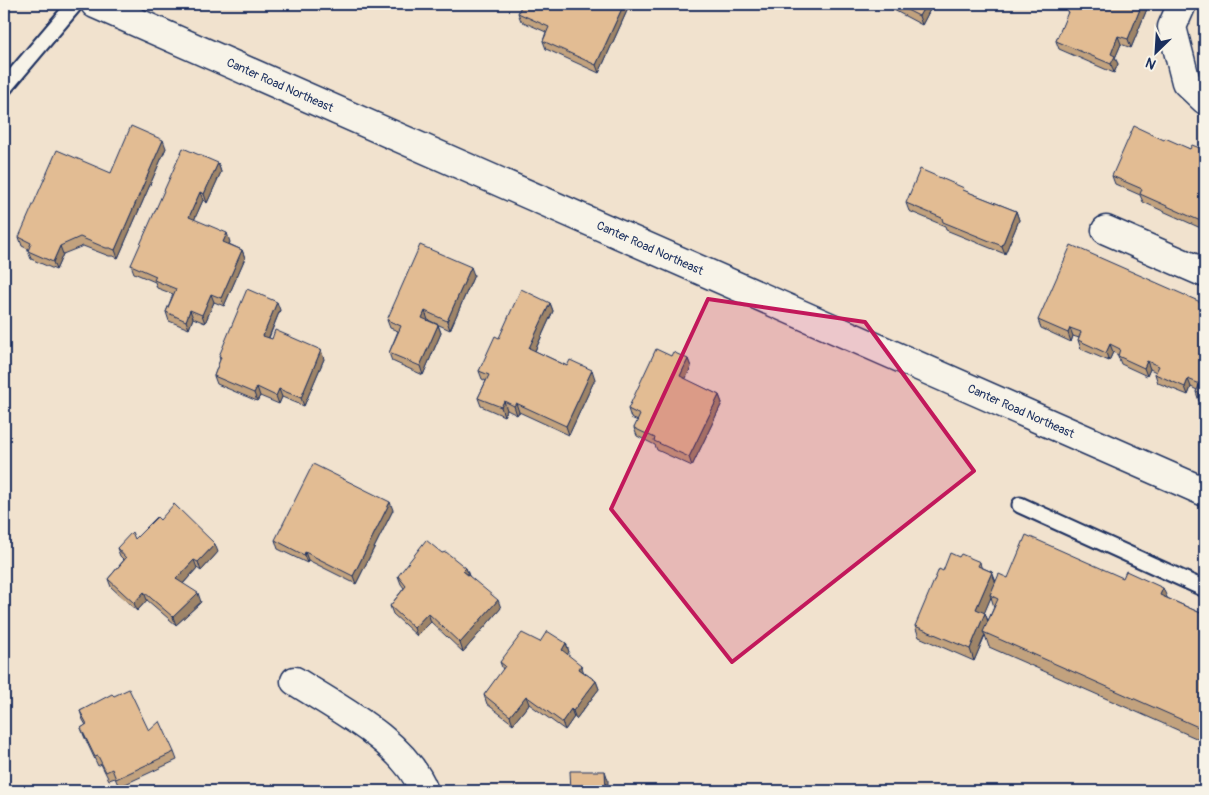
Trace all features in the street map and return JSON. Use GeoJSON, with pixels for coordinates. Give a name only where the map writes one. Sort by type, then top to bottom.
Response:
{"type":"FeatureCollection","features":[{"type":"Feature","properties":{"kind":"street","name":"Canter Road Northeast"},"geometry":{"type":"LineString","coordinates":[[95,4],[1205,492]]}},
{"type":"Feature","properties":{"kind":"street"},"geometry":{"type":"LineString","coordinates":[[1182,4],[1172,27],[1195,82],[1205,100]]}},
{"type":"Feature","properties":{"kind":"street"},"geometry":{"type":"LineString","coordinates":[[1106,230],[1205,273]]}},
{"type":"Feature","properties":{"kind":"street"},"geometry":{"type":"LineString","coordinates":[[294,681],[374,731],[406,762],[424,791]]}},
{"type":"Feature","properties":{"kind":"lane"},"geometry":{"type":"LineString","coordinates":[[4,88],[75,4]]}},
{"type":"Feature","properties":{"kind":"lane"},"geometry":{"type":"LineString","coordinates":[[1020,505],[1205,590]]}},
{"type":"Feature","properties":{"kind":"highlighted area"},"geometry":{"type":"Polygon","coordinates":[[[708,299],[865,322],[974,471],[732,662],[611,509],[708,299]]]}},
{"type":"Feature","properties":{"kind":"building"},"geometry":{"type":"Polygon","coordinates":[[[522,4],[624,4],[596,65],[543,41],[549,27],[518,13],[522,4]]]}},
{"type":"Feature","properties":{"kind":"building"},"geometry":{"type":"Polygon","coordinates":[[[895,4],[926,4],[919,16],[895,4]]]}},
{"type":"Feature","properties":{"kind":"building"},"geometry":{"type":"Polygon","coordinates":[[[1070,4],[1142,4],[1128,39],[1118,36],[1111,54],[1115,56],[1111,64],[1056,41],[1070,4]]]}},
{"type":"Feature","properties":{"kind":"building"},"geometry":{"type":"Polygon","coordinates":[[[131,126],[163,140],[115,250],[80,237],[60,246],[53,262],[28,251],[31,243],[19,237],[57,150],[111,173],[131,126]]]}},
{"type":"Feature","properties":{"kind":"building"},"geometry":{"type":"Polygon","coordinates":[[[1134,126],[1164,140],[1165,138],[1190,149],[1192,145],[1205,150],[1205,223],[1140,194],[1142,189],[1112,176],[1134,126]]]}},
{"type":"Feature","properties":{"kind":"building"},"geometry":{"type":"Polygon","coordinates":[[[183,148],[218,163],[204,194],[200,192],[189,217],[227,233],[223,242],[242,250],[221,298],[211,294],[202,315],[190,310],[186,321],[166,312],[176,289],[154,280],[156,276],[131,265],[183,148]]]}},
{"type":"Feature","properties":{"kind":"building"},"geometry":{"type":"Polygon","coordinates":[[[920,169],[964,188],[963,190],[1016,211],[1002,246],[943,222],[942,218],[906,203],[920,169]]]}},
{"type":"Feature","properties":{"kind":"building"},"geometry":{"type":"Polygon","coordinates":[[[420,245],[471,267],[447,321],[425,311],[422,318],[438,325],[420,366],[389,353],[401,326],[387,320],[420,245]]]}},
{"type":"Feature","properties":{"kind":"building"},"geometry":{"type":"Polygon","coordinates":[[[1071,245],[1205,304],[1205,396],[1196,392],[1200,384],[1188,379],[1185,387],[1155,374],[1159,366],[1147,361],[1144,368],[1118,356],[1120,349],[1110,344],[1106,353],[1078,340],[1081,332],[1070,328],[1068,333],[1038,320],[1071,245]]]}},
{"type":"Feature","properties":{"kind":"building"},"geometry":{"type":"Polygon","coordinates":[[[247,289],[277,302],[263,336],[272,339],[275,330],[321,350],[301,398],[279,389],[276,396],[257,387],[254,393],[214,376],[221,357],[219,356],[247,289]]]}},
{"type":"Feature","properties":{"kind":"building"},"geometry":{"type":"Polygon","coordinates":[[[521,289],[550,303],[529,348],[567,366],[570,360],[592,370],[566,426],[516,403],[514,406],[504,401],[501,407],[478,398],[489,375],[479,371],[495,336],[499,338],[521,289]]]}},
{"type":"Feature","properties":{"kind":"building"},"geometry":{"type":"Polygon","coordinates":[[[656,349],[671,356],[673,352],[688,359],[680,376],[719,395],[689,457],[654,441],[655,438],[634,428],[640,415],[628,409],[656,349]]]}},
{"type":"Feature","properties":{"kind":"building"},"geometry":{"type":"Polygon","coordinates":[[[313,464],[390,502],[353,576],[305,552],[304,555],[275,540],[313,464]]]}},
{"type":"Feature","properties":{"kind":"building"},"geometry":{"type":"Polygon","coordinates":[[[174,504],[215,544],[198,562],[194,560],[176,579],[198,593],[173,617],[144,592],[134,603],[108,579],[126,558],[117,548],[132,532],[135,539],[157,517],[160,520],[174,504]]]}},
{"type":"Feature","properties":{"kind":"building"},"geometry":{"type":"Polygon","coordinates":[[[1026,535],[1123,578],[1126,571],[1163,588],[1160,595],[1205,615],[1205,730],[983,632],[998,599],[990,595],[999,574],[1008,578],[1026,535]]]}},
{"type":"Feature","properties":{"kind":"building"},"geometry":{"type":"Polygon","coordinates":[[[426,540],[442,553],[446,552],[466,568],[463,571],[498,600],[460,643],[428,613],[414,628],[390,606],[406,586],[398,576],[426,540]]]}},
{"type":"Feature","properties":{"kind":"building"},"geometry":{"type":"Polygon","coordinates":[[[950,553],[959,557],[961,554],[980,562],[978,566],[992,572],[976,609],[985,613],[970,649],[915,626],[939,569],[943,571],[950,553]]]}},
{"type":"Feature","properties":{"kind":"building"},"geometry":{"type":"Polygon","coordinates":[[[547,631],[566,643],[562,650],[581,665],[579,669],[596,681],[562,722],[526,696],[510,716],[484,695],[505,666],[500,662],[522,633],[540,642],[547,631]]]}},
{"type":"Feature","properties":{"kind":"building"},"geometry":{"type":"Polygon","coordinates":[[[129,689],[149,731],[160,721],[174,752],[116,779],[112,769],[106,772],[98,756],[95,757],[81,728],[87,724],[80,711],[112,694],[114,696],[129,689]]]}},
{"type":"Feature","properties":{"kind":"building"},"geometry":{"type":"Polygon","coordinates":[[[570,771],[605,771],[606,791],[571,791],[570,771]]]}}]}
